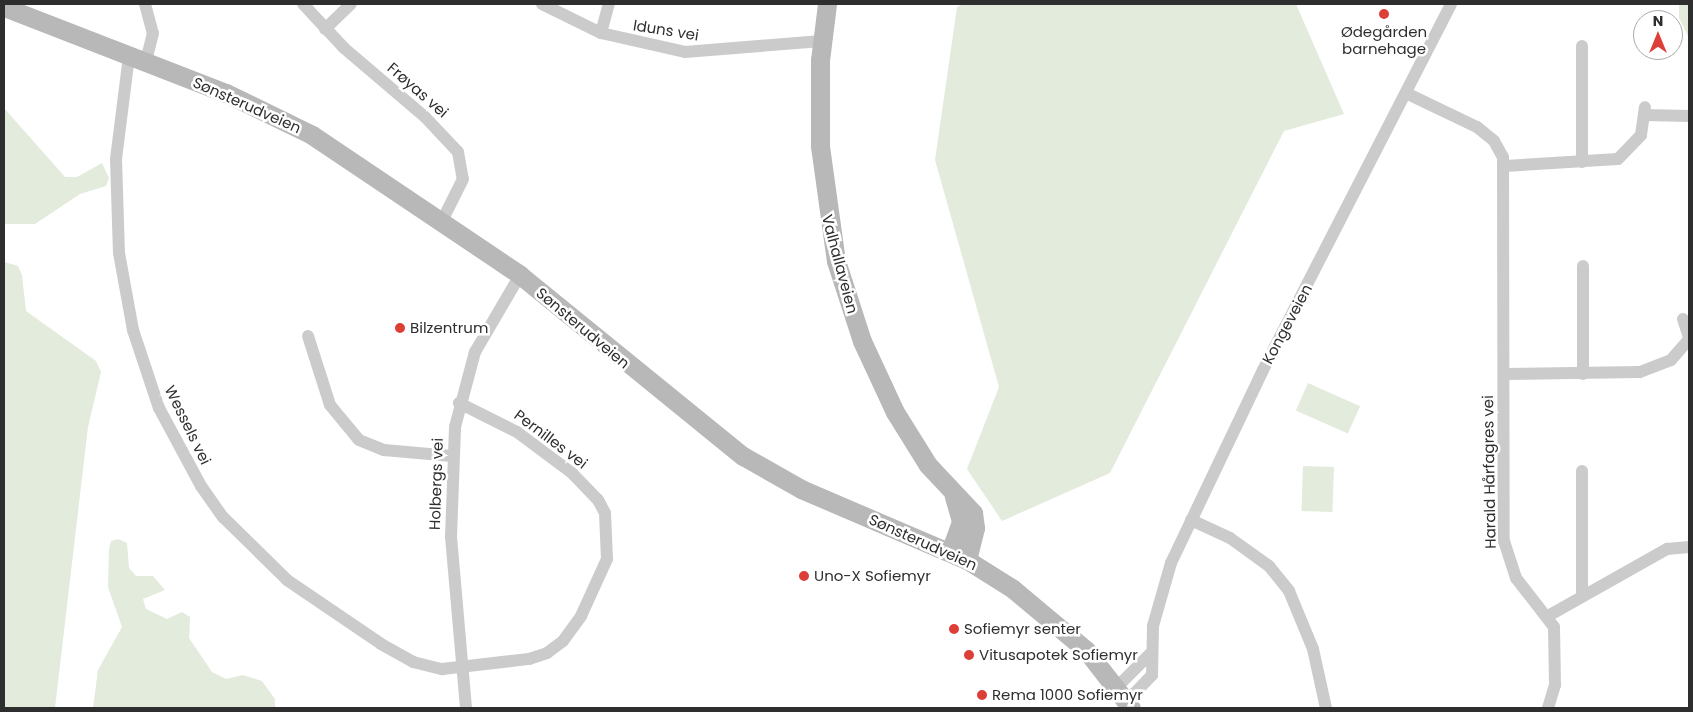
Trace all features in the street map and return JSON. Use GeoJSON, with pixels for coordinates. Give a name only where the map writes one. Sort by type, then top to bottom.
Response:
{"type":"FeatureCollection","features":[{"type":"Feature","properties":{"kind":"main road","name":"Valhallaveien"},"geometry":{"type":"LineString","coordinates":[[827,4],[822,41],[821,165],[840,278],[869,358],[895,412],[922,457],[954,496],[968,505],[975,521],[967,560]]}},
{"type":"Feature","properties":{"kind":"main road","name":"Sønsterudveien"},"geometry":{"type":"LineString","coordinates":[[4,7],[280,117],[443,219],[520,275],[748,459],[802,489],[967,560],[1058,623],[1125,699]]}},
{"type":"Feature","properties":{"kind":"main road","name":"Valhallaveien"},"geometry":{"type":"LineString","coordinates":[[950,552],[961,521],[954,496]]}},
{"type":"Feature","properties":{"kind":"street","name":"Wessels vei"},"geometry":{"type":"LineString","coordinates":[[145,4],[153,33],[137,59],[116,159],[119,253],[133,330],[147,377],[184,457],[224,517],[286,580],[413,662],[442,669],[460,666]]}},
{"type":"Feature","properties":{"kind":"street","name":"Frøyas vei"},"geometry":{"type":"LineString","coordinates":[[303,4],[325,29],[458,152],[463,179],[443,219]]}},
{"type":"Feature","properties":{"kind":"street"},"geometry":{"type":"LineString","coordinates":[[325,29],[350,4]]}},
{"type":"Feature","properties":{"kind":"street","name":"Iduns vei"},"geometry":{"type":"LineString","coordinates":[[542,4],[601,32],[656,47],[698,52],[822,41]]}},
{"type":"Feature","properties":{"kind":"street"},"geometry":{"type":"LineString","coordinates":[[601,32],[609,4]]}},
{"type":"Feature","properties":{"kind":"street","name":"Kongeveien"},"geometry":{"type":"LineString","coordinates":[[1125,699],[1150,678],[1150,654],[1170,563],[1408,94],[1451,4]]}},
{"type":"Feature","properties":{"kind":"street"},"geometry":{"type":"LineString","coordinates":[[1582,46],[1582,162]]}},
{"type":"Feature","properties":{"kind":"street","name":"Harald Hårfagres vei"},"geometry":{"type":"LineString","coordinates":[[1408,94],[1477,127],[1494,142],[1505,166],[1504,541],[1516,578],[1548,616],[1557,647],[1548,708]]}},
{"type":"Feature","properties":{"kind":"street"},"geometry":{"type":"LineString","coordinates":[[1505,166],[1582,162],[1624,156],[1640,135],[1645,111],[1689,116]]}},
{"type":"Feature","properties":{"kind":"street"},"geometry":{"type":"LineString","coordinates":[[1583,266],[1583,374]]}},
{"type":"Feature","properties":{"kind":"street","name":"Holbergs vei"},"geometry":{"type":"LineString","coordinates":[[466,708],[460,666],[451,537],[452,456],[459,403],[476,352],[520,275]]}},
{"type":"Feature","properties":{"kind":"street"},"geometry":{"type":"LineString","coordinates":[[1504,374],[1626,374],[1654,369],[1671,360],[1689,338],[1683,319]]}},
{"type":"Feature","properties":{"kind":"street"},"geometry":{"type":"LineString","coordinates":[[308,336],[330,405],[359,440],[384,450],[452,456]]}},
{"type":"Feature","properties":{"kind":"street","name":"Pernilles vei"},"geometry":{"type":"LineString","coordinates":[[459,403],[517,432],[572,473],[598,500],[607,528],[607,559],[597,589],[563,641],[529,659],[460,666]]}},
{"type":"Feature","properties":{"kind":"street"},"geometry":{"type":"LineString","coordinates":[[1582,471],[1582,596]]}},
{"type":"Feature","properties":{"kind":"street"},"geometry":{"type":"LineString","coordinates":[[1191,520],[1238,543],[1269,566],[1289,591],[1313,649],[1326,708]]}},
{"type":"Feature","properties":{"kind":"street"},"geometry":{"type":"LineString","coordinates":[[1548,616],[1667,549],[1689,546]]}},
{"type":"Feature","properties":{"kind":"green space"},"geometry":{"type":"Polygon","coordinates":[[[964,4],[1296,4],[1344,114],[1284,131],[1110,473],[1002,521],[967,469],[999,387],[935,160],[957,7],[964,4]]]}},
{"type":"Feature","properties":{"kind":"green space"},"geometry":{"type":"Polygon","coordinates":[[[1679,4],[1689,4],[1689,38],[1683,26],[1683,10],[1679,10],[1679,4]]]}},
{"type":"Feature","properties":{"kind":"green space"},"geometry":{"type":"Polygon","coordinates":[[[4,108],[65,177],[77,177],[102,163],[109,178],[106,186],[80,194],[35,224],[4,224],[4,108]]]}},
{"type":"Feature","properties":{"kind":"green space"},"geometry":{"type":"Polygon","coordinates":[[[4,262],[18,266],[22,275],[26,311],[96,361],[101,372],[88,427],[55,708],[4,708],[4,262]]]}},
{"type":"Feature","properties":{"kind":"green space"},"geometry":{"type":"Polygon","coordinates":[[[1308,383],[1360,406],[1348,434],[1296,410],[1308,383]]]}},
{"type":"Feature","properties":{"kind":"green space"},"geometry":{"type":"Polygon","coordinates":[[[1303,466],[1334,467],[1332,512],[1301,511],[1303,466]]]}},
{"type":"Feature","properties":{"kind":"green space"},"geometry":{"type":"Polygon","coordinates":[[[118,539],[127,543],[129,568],[136,576],[153,576],[165,590],[143,599],[146,609],[167,619],[182,612],[190,617],[189,638],[212,672],[226,679],[243,675],[262,681],[275,699],[275,708],[93,708],[98,670],[122,627],[108,587],[109,549],[111,541],[118,539]]]}},
{"type":"Feature","properties":{"kind":"place","name":"Ødegården barnehage"},"geometry":{"type":"Point","coordinates":[1384,14]}},
{"type":"Feature","properties":{"kind":"place","name":"Bilzentrum"},"geometry":{"type":"Point","coordinates":[400,328]}},
{"type":"Feature","properties":{"kind":"place","name":"Uno-X Sofiemyr"},"geometry":{"type":"Point","coordinates":[804,576]}},
{"type":"Feature","properties":{"kind":"place","name":"Sofiemyr senter"},"geometry":{"type":"Point","coordinates":[954,629]}},
{"type":"Feature","properties":{"kind":"place","name":"Vitusapotek Sofiemyr"},"geometry":{"type":"Point","coordinates":[969,655]}},
{"type":"Feature","properties":{"kind":"place","name":"Rema 1000 Sofiemyr"},"geometry":{"type":"Point","coordinates":[982,695]}}]}
